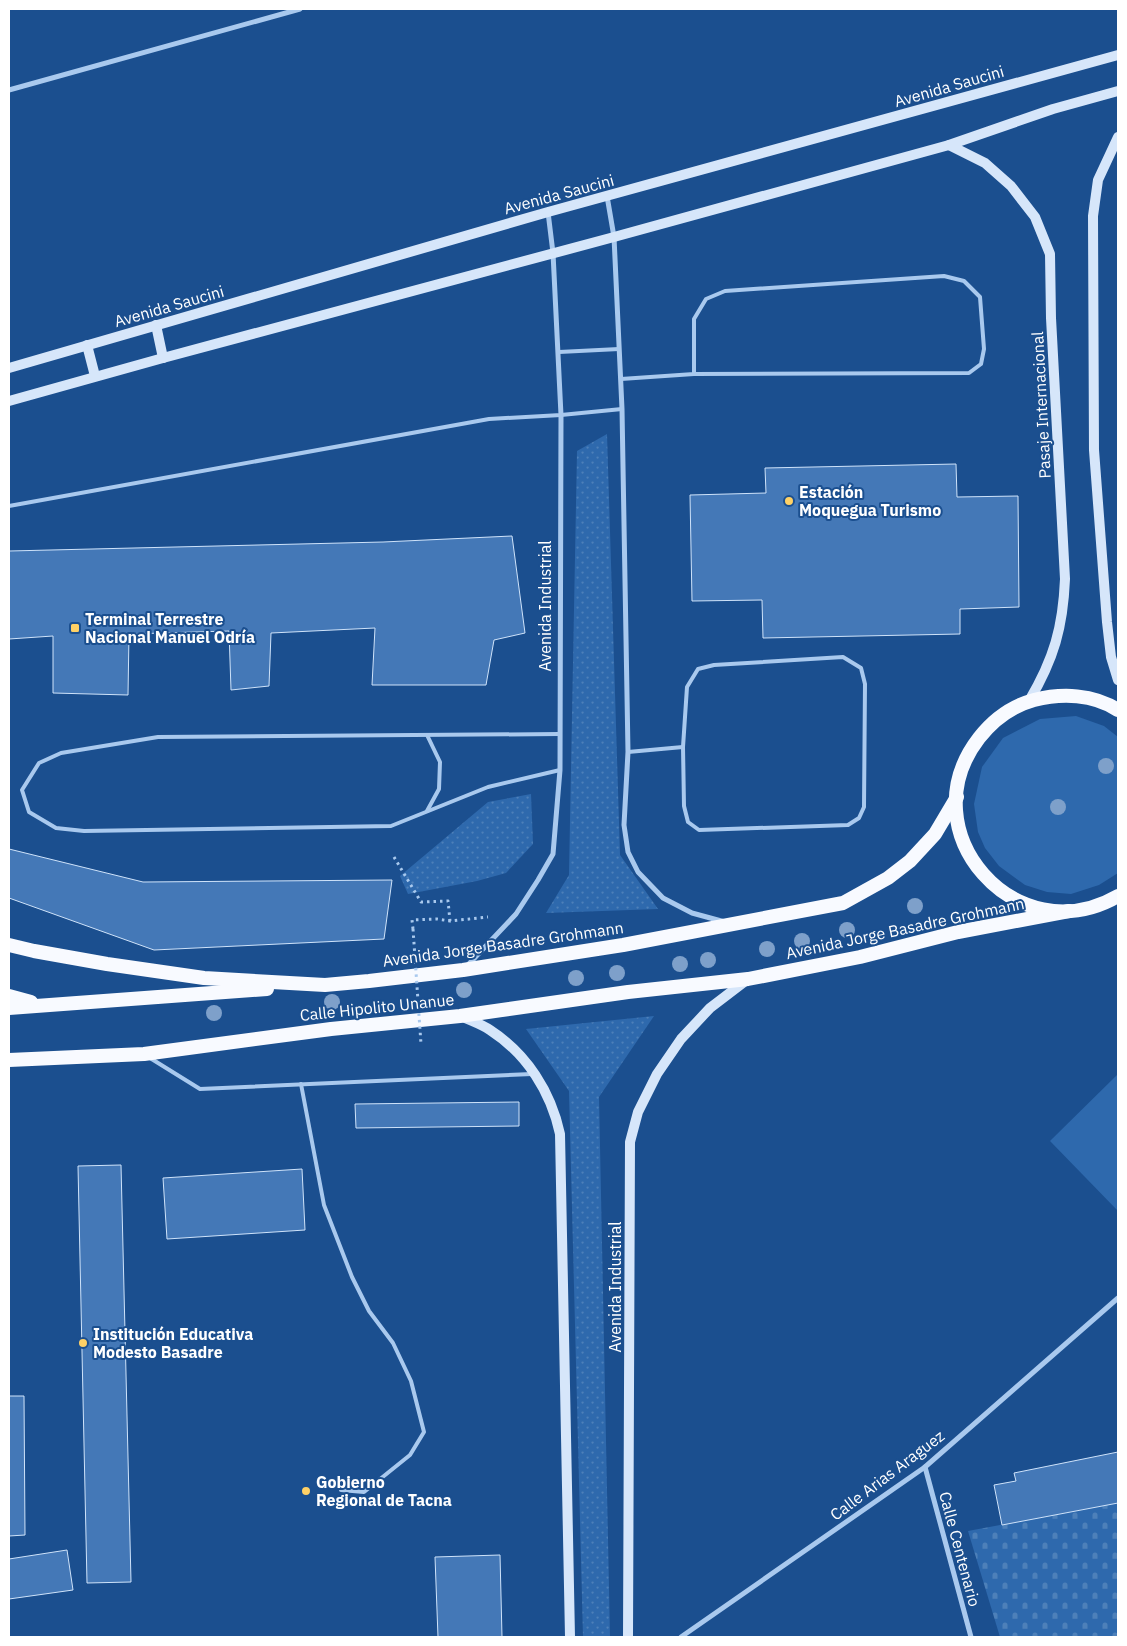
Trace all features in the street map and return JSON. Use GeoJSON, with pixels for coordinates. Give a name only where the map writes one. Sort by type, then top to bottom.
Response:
{"type":"FeatureCollection","features":[{"type":"Feature","properties":{"kind":"highway"},"geometry":{"type":"LineString","coordinates":[[1115,898],[1089,908],[1069,911],[1048,910],[1031,907],[1000,890],[986,879],[966,849],[957,815],[957,797],[959,779],[964,762],[973,746],[984,731],[1012,709],[1029,701],[1050,696],[1070,695],[1092,698],[1118,710]]}},
{"type":"Feature","properties":{"kind":"highway","name":"Avenida Jorge Basadre Grohmann"},"geometry":{"type":"LineString","coordinates":[[9,945],[107,964],[204,978],[325,985],[463,970],[623,945],[843,903],[888,878],[910,860],[935,834],[957,797]]}},
{"type":"Feature","properties":{"kind":"highway","name":"Avenida Jorge Basadre Grohmann"},"geometry":{"type":"LineString","coordinates":[[748,979],[860,957],[958,932],[1069,911]]}},
{"type":"Feature","properties":{"kind":"highway","name":"Calle Hipolito Unanue"},"geometry":{"type":"LineString","coordinates":[[9,1060],[144,1054],[331,1029],[460,1016],[628,992],[748,979]]}},
{"type":"Feature","properties":{"kind":"highway","name":"Calle Hipolito Unanue"},"geometry":{"type":"LineString","coordinates":[[9,1008],[38,1004],[325,985]]}},
{"type":"Feature","properties":{"kind":"highway"},"geometry":{"type":"LineString","coordinates":[[9,996],[38,1004]]}},
{"type":"Feature","properties":{"kind":"main road","name":"Avenida Saucini"},"geometry":{"type":"LineString","coordinates":[[9,368],[548,212],[1118,55]]}},
{"type":"Feature","properties":{"kind":"main road"},"geometry":{"type":"LineString","coordinates":[[9,401],[95,376],[949,145],[1053,109],[1118,91]]}},
{"type":"Feature","properties":{"kind":"main road"},"geometry":{"type":"LineString","coordinates":[[1118,137],[1098,180],[1093,216],[1094,450],[1107,622],[1111,657],[1118,680]]}},
{"type":"Feature","properties":{"kind":"main road","name":"Pasaje Internacional"},"geometry":{"type":"LineString","coordinates":[[949,145],[984,163],[1011,186],[1035,216],[1050,254],[1051,318],[1065,579],[1064,602],[1054,651],[1043,677],[1029,701]]}},
{"type":"Feature","properties":{"kind":"main road"},"geometry":{"type":"LineString","coordinates":[[156,325],[163,358]]}},
{"type":"Feature","properties":{"kind":"main road"},"geometry":{"type":"LineString","coordinates":[[87,345],[95,376]]}},
{"type":"Feature","properties":{"kind":"main road","name":"Avenida Industrial"},"geometry":{"type":"LineString","coordinates":[[628,1637],[630,1142],[638,1112],[657,1074],[681,1039],[710,1008],[748,979]]}},
{"type":"Feature","properties":{"kind":"main road"},"geometry":{"type":"LineString","coordinates":[[460,1016],[489,1029],[516,1050],[536,1074],[555,1113],[560,1134],[570,1637]]}},
{"type":"Feature","properties":{"kind":"street"},"geometry":{"type":"LineString","coordinates":[[9,90],[300,9]]}},
{"type":"Feature","properties":{"kind":"street"},"geometry":{"type":"LineString","coordinates":[[608,196],[614,237],[622,409],[628,752],[624,825],[628,852],[638,872],[664,898],[692,913],[730,924]]}},
{"type":"Feature","properties":{"kind":"street","name":"Avenida Industrial"},"geometry":{"type":"LineString","coordinates":[[463,970],[516,914],[552,854],[560,770],[561,415],[553,253],[548,212]]}},
{"type":"Feature","properties":{"kind":"street","name":"Calle Arias Araguez"},"geometry":{"type":"LineString","coordinates":[[681,1637],[925,1467],[1118,1298]]}},
{"type":"Feature","properties":{"kind":"street","name":"Calle Centenario"},"geometry":{"type":"LineString","coordinates":[[925,1467],[971,1637]]}},
{"type":"Feature","properties":{"kind":"lane"},"geometry":{"type":"LineString","coordinates":[[621,379],[694,374],[968,373],[980,364],[984,349],[980,297],[964,280],[944,276],[726,291],[706,299],[694,319],[694,374]]}},
{"type":"Feature","properties":{"kind":"lane"},"geometry":{"type":"LineString","coordinates":[[559,352],[619,349]]}},
{"type":"Feature","properties":{"kind":"lane"},"geometry":{"type":"LineString","coordinates":[[9,506],[489,419],[622,409]]}},
{"type":"Feature","properties":{"kind":"lane"},"geometry":{"type":"LineString","coordinates":[[843,657],[861,668],[865,684],[864,807],[859,818],[848,825],[699,830],[688,822],[684,806],[683,747],[687,687],[698,669],[714,665],[843,657]]}},
{"type":"Feature","properties":{"kind":"lane"},"geometry":{"type":"LineString","coordinates":[[560,734],[158,737],[61,753],[39,763],[22,790],[29,812],[56,828],[84,831],[391,826],[488,787],[560,770]]}},
{"type":"Feature","properties":{"kind":"lane"},"geometry":{"type":"LineString","coordinates":[[427,811],[439,789],[440,762],[428,735]]}},
{"type":"Feature","properties":{"kind":"lane"},"geometry":{"type":"LineString","coordinates":[[628,752],[683,747]]}},
{"type":"Feature","properties":{"kind":"lane"},"geometry":{"type":"LineString","coordinates":[[144,1054],[200,1089],[536,1074]]}},
{"type":"Feature","properties":{"kind":"lane"},"geometry":{"type":"LineString","coordinates":[[301,1084],[324,1205],[352,1277],[369,1311],[393,1343],[411,1381],[424,1432],[410,1455],[364,1492],[341,1490]]}},
{"type":"Feature","properties":{"kind":"path"},"geometry":{"type":"LineString","coordinates":[[394,857],[421,902],[448,901],[450,921]]}},
{"type":"Feature","properties":{"kind":"path"},"geometry":{"type":"LineString","coordinates":[[421,1044],[412,920],[438,919],[450,921],[516,914]]}},
{"type":"Feature","properties":{"kind":"green space"},"geometry":{"type":"Polygon","coordinates":[[[607,434],[620,855],[658,909],[546,913],[569,875],[577,451],[607,434]]]}},
{"type":"Feature","properties":{"kind":"green space"},"geometry":{"type":"Polygon","coordinates":[[[1076,716],[1104,726],[1118,737],[1118,873],[1099,885],[1071,894],[1047,892],[1025,885],[999,866],[985,848],[978,832],[974,804],[982,767],[1003,738],[1040,719],[1076,716]]]}},
{"type":"Feature","properties":{"kind":"green space"},"geometry":{"type":"Polygon","coordinates":[[[531,794],[533,844],[506,873],[477,881],[408,894],[400,876],[488,802],[531,794]]]}},
{"type":"Feature","properties":{"kind":"green space"},"geometry":{"type":"Polygon","coordinates":[[[654,1016],[599,1097],[610,1637],[583,1637],[569,1091],[526,1029],[654,1016]]]}},
{"type":"Feature","properties":{"kind":"green space"},"geometry":{"type":"Polygon","coordinates":[[[1118,1074],[1118,1211],[1050,1141],[1118,1074]]]}},
{"type":"Feature","properties":{"kind":"green space"},"geometry":{"type":"Polygon","coordinates":[[[1118,1503],[1118,1637],[1000,1637],[968,1531],[1118,1503]]]}},
{"type":"Feature","properties":{"kind":"building"},"geometry":{"type":"Polygon","coordinates":[[[956,464],[957,497],[1018,496],[1019,607],[960,609],[960,634],[763,638],[762,600],[692,601],[690,495],[766,493],[765,468],[956,464]]]}},
{"type":"Feature","properties":{"kind":"building"},"geometry":{"type":"Polygon","coordinates":[[[512,536],[525,633],[494,640],[486,685],[372,685],[375,628],[271,633],[269,686],[231,690],[229,631],[129,634],[128,695],[53,693],[53,636],[9,639],[9,551],[383,542],[512,536]]]}},
{"type":"Feature","properties":{"kind":"building"},"geometry":{"type":"Polygon","coordinates":[[[9,849],[143,882],[392,880],[384,939],[154,950],[9,898],[9,849]]]}},
{"type":"Feature","properties":{"kind":"building"},"geometry":{"type":"Polygon","coordinates":[[[519,1102],[519,1126],[356,1128],[355,1104],[519,1102]]]}},
{"type":"Feature","properties":{"kind":"building"},"geometry":{"type":"Polygon","coordinates":[[[121,1165],[131,1582],[87,1583],[78,1166],[121,1165]]]}},
{"type":"Feature","properties":{"kind":"building"},"geometry":{"type":"Polygon","coordinates":[[[302,1169],[305,1230],[167,1239],[163,1178],[302,1169]]]}},
{"type":"Feature","properties":{"kind":"building"},"geometry":{"type":"Polygon","coordinates":[[[9,1396],[24,1396],[25,1535],[9,1536],[9,1396]]]}},
{"type":"Feature","properties":{"kind":"building"},"geometry":{"type":"Polygon","coordinates":[[[1118,1452],[1118,1503],[1002,1525],[994,1485],[1016,1481],[1014,1473],[1118,1452]]]}},
{"type":"Feature","properties":{"kind":"building"},"geometry":{"type":"Polygon","coordinates":[[[67,1550],[73,1590],[9,1599],[9,1559],[67,1550]]]}},
{"type":"Feature","properties":{"kind":"building"},"geometry":{"type":"Polygon","coordinates":[[[500,1555],[502,1637],[438,1637],[435,1557],[500,1555]]]}},
{"type":"Feature","properties":{"kind":"place","name":"Estación Moquegua Turismo"},"geometry":{"type":"Point","coordinates":[789,501]}},
{"type":"Feature","properties":{"kind":"place","name":"Terminal Terrestre Nacional Manuel Odría"},"geometry":{"type":"Point","coordinates":[75,628]}},
{"type":"Feature","properties":{"kind":"place","name":"Institución Educativa Modesto Basadre"},"geometry":{"type":"Point","coordinates":[83,1343]}},
{"type":"Feature","properties":{"kind":"place","name":"Gobierno Regional de Tacna"},"geometry":{"type":"Point","coordinates":[306,1491]}}]}
